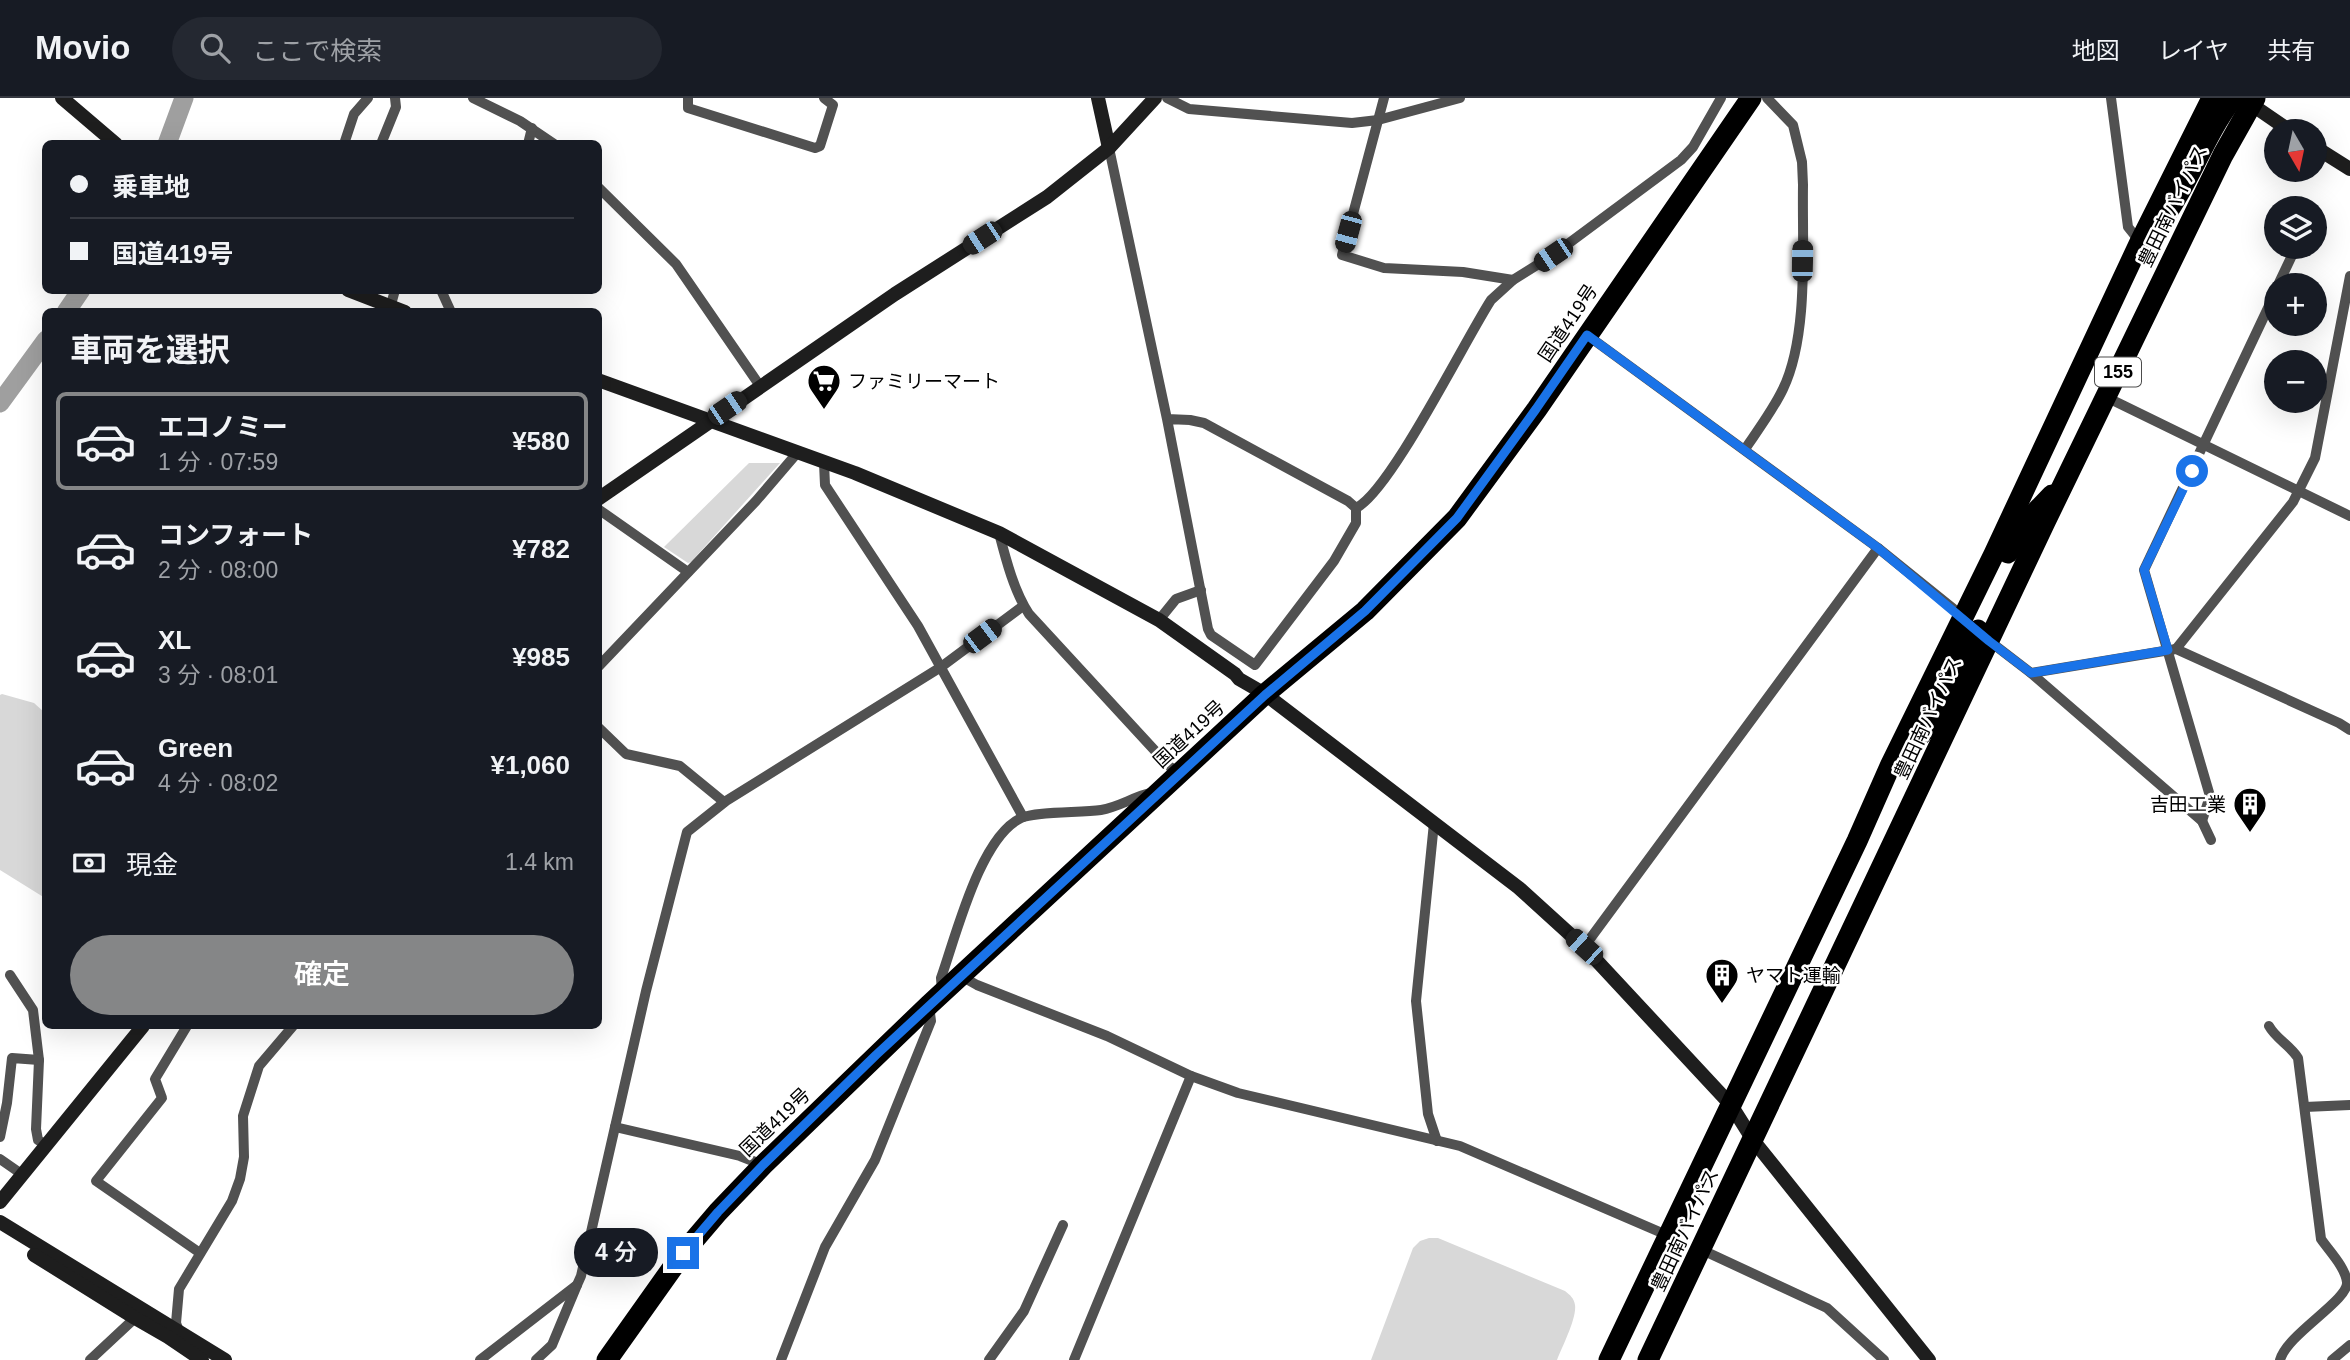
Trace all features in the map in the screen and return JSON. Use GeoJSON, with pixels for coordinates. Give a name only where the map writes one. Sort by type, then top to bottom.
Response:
{"type":"FeatureCollection","features":[{"type":"Feature","properties":{"kind":"highway","name":"国道419号"},"geometry":{"type":"LineString","coordinates":[[607,1360],[683,1253],[763,1165],[961,976],[1265,695],[1365,611],[1457,518],[1536,409],[1751,98]]}},
{"type":"Feature","properties":{"kind":"highway","name":"豊田南バイパス"},"geometry":{"type":"LineString","coordinates":[[1648,1360],[1753,1140],[2135,251],[2212,98]]}},
{"type":"Feature","properties":{"kind":"highway","name":"豊田南バイパス"},"geometry":{"type":"LineString","coordinates":[[1609,1360],[1857,841],[1891,764],[2065,481],[2246,100]]}},
{"type":"Feature","properties":{"kind":"highway"},"geometry":{"type":"LineString","coordinates":[[2135,251],[2179,197],[2218,118],[2246,100]]}},
{"type":"Feature","properties":{"kind":"street"},"geometry":{"type":"LineString","coordinates":[[62,98],[111,140]]}},
{"type":"Feature","properties":{"kind":"street"},"geometry":{"type":"LineString","coordinates":[[345,140],[354,114],[368,98]]}},
{"type":"Feature","properties":{"kind":"street"},"geometry":{"type":"LineString","coordinates":[[383,140],[396,107],[395,98]]}},
{"type":"Feature","properties":{"kind":"street"},"geometry":{"type":"LineString","coordinates":[[473,98],[532,128],[548,140]]}},
{"type":"Feature","properties":{"kind":"street"},"geometry":{"type":"LineString","coordinates":[[688,98],[688,108],[816,148],[820,146],[833,105],[824,98]]}},
{"type":"Feature","properties":{"kind":"street"},"geometry":{"type":"LineString","coordinates":[[1098,98],[1211,635],[1255,665],[1334,561],[1356,523],[1356,508],[1348,501],[1204,423],[1190,419],[1167,419]]}},
{"type":"Feature","properties":{"kind":"street"},"geometry":{"type":"LineString","coordinates":[[602,496],[895,294],[1047,197],[1109,149],[1155,98]]}},
{"type":"Feature","properties":{"kind":"street"},"geometry":{"type":"LineString","coordinates":[[1167,98],[1189,109],[1352,123],[1378,120],[1460,98]]}},
{"type":"Feature","properties":{"kind":"street"},"geometry":{"type":"LineString","coordinates":[[1384,98],[1342,255],[1384,268],[1463,272],[1513,280]]}},
{"type":"Feature","properties":{"kind":"street"},"geometry":{"type":"LineString","coordinates":[[1356,508],[1363,505],[1388,474],[1491,300],[1513,280],[1553,255],[1681,160],[1693,147],[1721,98]]}},
{"type":"Feature","properties":{"kind":"street"},"geometry":{"type":"LineString","coordinates":[[1745,449],[1783,388],[1792,363],[1799,326],[1802,162],[1793,125],[1767,98]]}},
{"type":"Feature","properties":{"kind":"street"},"geometry":{"type":"LineString","coordinates":[[2111,98],[2128,227],[2135,251]]}},
{"type":"Feature","properties":{"kind":"street"},"geometry":{"type":"LineString","coordinates":[[2246,100],[2273,119]]}},
{"type":"Feature","properties":{"kind":"street"},"geometry":{"type":"LineString","coordinates":[[529,140],[532,128]]}},
{"type":"Feature","properties":{"kind":"street"},"geometry":{"type":"LineString","coordinates":[[2328,155],[2350,169]]}},
{"type":"Feature","properties":{"kind":"street"},"geometry":{"type":"LineString","coordinates":[[602,194],[676,264],[760,386]]}},
{"type":"Feature","properties":{"kind":"street"},"geometry":{"type":"LineString","coordinates":[[2172,650],[2299,492],[2315,458],[2350,276]]}},
{"type":"Feature","properties":{"kind":"street"},"geometry":{"type":"LineString","coordinates":[[357,294],[390,308]]}},
{"type":"Feature","properties":{"kind":"street"},"geometry":{"type":"LineString","coordinates":[[2202,821],[2210,796],[2172,650],[2144,570],[2264,317]]}},
{"type":"Feature","properties":{"kind":"street"},"geometry":{"type":"LineString","coordinates":[[1587,335],[1878,548],[2031,673],[2202,821],[2211,840]]}},
{"type":"Feature","properties":{"kind":"street"},"geometry":{"type":"LineString","coordinates":[[602,381],[855,473],[999,533],[1159,620],[1265,695],[1519,888],[1584,947],[1731,1105],[1753,1140],[1929,1360]]}},
{"type":"Feature","properties":{"kind":"street"},"geometry":{"type":"LineString","coordinates":[[2106,397],[2350,516]]}},
{"type":"Feature","properties":{"kind":"street"},"geometry":{"type":"LineString","coordinates":[[602,663],[756,501],[798,452]]}},
{"type":"Feature","properties":{"kind":"street"},"geometry":{"type":"LineString","coordinates":[[824,463],[825,485],[911,614],[1023,817]]}},
{"type":"Feature","properties":{"kind":"street"},"geometry":{"type":"LineString","coordinates":[[602,512],[688,572]]}},
{"type":"Feature","properties":{"kind":"street"},"geometry":{"type":"LineString","coordinates":[[999,533],[1023,606],[1169,766],[1180,774]]}},
{"type":"Feature","properties":{"kind":"street"},"geometry":{"type":"LineString","coordinates":[[1584,947],[1878,548]]}},
{"type":"Feature","properties":{"kind":"street"},"geometry":{"type":"LineString","coordinates":[[1159,620],[1176,599],[1201,590]]}},
{"type":"Feature","properties":{"kind":"street"},"geometry":{"type":"LineString","coordinates":[[536,1360],[552,1345],[581,1276],[687,832],[724,802],[942,667],[1023,606]]}},
{"type":"Feature","properties":{"kind":"street"},"geometry":{"type":"LineString","coordinates":[[2031,673],[2172,650],[2350,730]]}},
{"type":"Feature","properties":{"kind":"street"},"geometry":{"type":"LineString","coordinates":[[602,731],[626,754],[680,766],[724,802]]}},
{"type":"Feature","properties":{"kind":"street"},"geometry":{"type":"LineString","coordinates":[[781,1360],[825,1247],[875,1160],[931,1021],[942,978],[983,859],[1004,829],[1023,817],[1116,807],[1139,796],[1162,790]]}},
{"type":"Feature","properties":{"kind":"street"},"geometry":{"type":"LineString","coordinates":[[1434,823],[1416,1001],[1428,1114],[1437,1140]]}},
{"type":"Feature","properties":{"kind":"street"},"geometry":{"type":"LineString","coordinates":[[10,975],[33,1010],[39,1060],[36,1129],[38,1140],[46,1145]]}},
{"type":"Feature","properties":{"kind":"street"},"geometry":{"type":"LineString","coordinates":[[961,976],[977,985],[1107,1037],[1191,1076],[1238,1093],[1460,1146],[1670,1236]]}},
{"type":"Feature","properties":{"kind":"street"},"geometry":{"type":"LineString","coordinates":[[2269,1026],[2274,1034],[2292,1048],[2298,1058],[2321,1239],[2345,1276],[2347,1290],[2290,1343],[2280,1360]]}},
{"type":"Feature","properties":{"kind":"street"},"geometry":{"type":"LineString","coordinates":[[0,1202],[141,1029]]}},
{"type":"Feature","properties":{"kind":"street"},"geometry":{"type":"LineString","coordinates":[[185,1029],[155,1079],[162,1098],[96,1181],[200,1253]]}},
{"type":"Feature","properties":{"kind":"street"},"geometry":{"type":"LineString","coordinates":[[202,1360],[179,1332],[176,1317],[179,1289],[232,1201],[244,1157],[243,1116],[259,1066],[289,1029]]}},
{"type":"Feature","properties":{"kind":"street"},"geometry":{"type":"LineString","coordinates":[[0,1137],[12,1058],[39,1060]]}},
{"type":"Feature","properties":{"kind":"street"},"geometry":{"type":"LineString","coordinates":[[1074,1360],[1191,1076]]}},
{"type":"Feature","properties":{"kind":"street"},"geometry":{"type":"LineString","coordinates":[[2305,1107],[2350,1105]]}},
{"type":"Feature","properties":{"kind":"street"},"geometry":{"type":"LineString","coordinates":[[615,1127],[740,1156],[763,1165]]}},
{"type":"Feature","properties":{"kind":"street"},"geometry":{"type":"LineString","coordinates":[[0,1159],[23,1175]]}},
{"type":"Feature","properties":{"kind":"street"},"geometry":{"type":"LineString","coordinates":[[0,1222],[225,1360]]}},
{"type":"Feature","properties":{"kind":"street"},"geometry":{"type":"LineString","coordinates":[[989,1360],[1024,1311],[1063,1225]]}},
{"type":"Feature","properties":{"kind":"street"},"geometry":{"type":"LineString","coordinates":[[0,1233],[135,1318],[169,1336],[202,1360]]}},
{"type":"Feature","properties":{"kind":"street"},"geometry":{"type":"LineString","coordinates":[[1700,1250],[1828,1308],[1884,1360]]}},
{"type":"Feature","properties":{"kind":"street"},"geometry":{"type":"LineString","coordinates":[[480,1360],[577,1285]]}},
{"type":"Feature","properties":{"kind":"street"},"geometry":{"type":"LineString","coordinates":[[90,1360],[135,1318]]}},
{"type":"Feature","properties":{"kind":"street"},"geometry":{"type":"LineString","coordinates":[[2332,1360],[2350,1345]]}},
{"type":"Feature","properties":{"kind":"shaded area"},"geometry":{"type":"Polygon","coordinates":[[[749,463],[780,463],[691,562],[688,563],[664,547],[749,463]]]}},
{"type":"Feature","properties":{"kind":"shaded area"},"geometry":{"type":"Polygon","coordinates":[[[0,695],[34,703],[42,710],[42,896],[0,870],[0,695]]]}},
{"type":"Feature","properties":{"kind":"shaded area"},"geometry":{"type":"Polygon","coordinates":[[[1438,1238],[1570,1295],[1575,1305],[1574,1317],[1557,1360],[1371,1360],[1413,1248],[1420,1241],[1438,1238]]]}},
{"type":"Feature","properties":{"kind":"waterway"},"geometry":{"type":"LineString","coordinates":[[168,140],[184,98]]}},
{"type":"Feature","properties":{"kind":"waterway"},"geometry":{"type":"LineString","coordinates":[[69,308],[78,294]]}},
{"type":"Feature","properties":{"kind":"waterway"},"geometry":{"type":"LineString","coordinates":[[0,403],[42,345]]}},
{"type":"Feature","properties":{"kind":"place","name":"ファミリーマート"},"geometry":{"type":"Point","coordinates":[824,411]}},
{"type":"Feature","properties":{"kind":"place","name":"吉田工業"},"geometry":{"type":"Point","coordinates":[2250,834]}},
{"type":"Feature","properties":{"kind":"place","name":"ヤマト運輸"},"geometry":{"type":"Point","coordinates":[1722,1005]}},
{"type":"Feature","properties":{"kind":"route"},"geometry":{"type":"LineString","coordinates":[[683,1253],[763,1165],[876,1055],[1265,695],[1365,611],[1457,518],[1587,335],[1878,548],[2031,673],[2168,650],[2144,570],[2192,471]]}}]}
